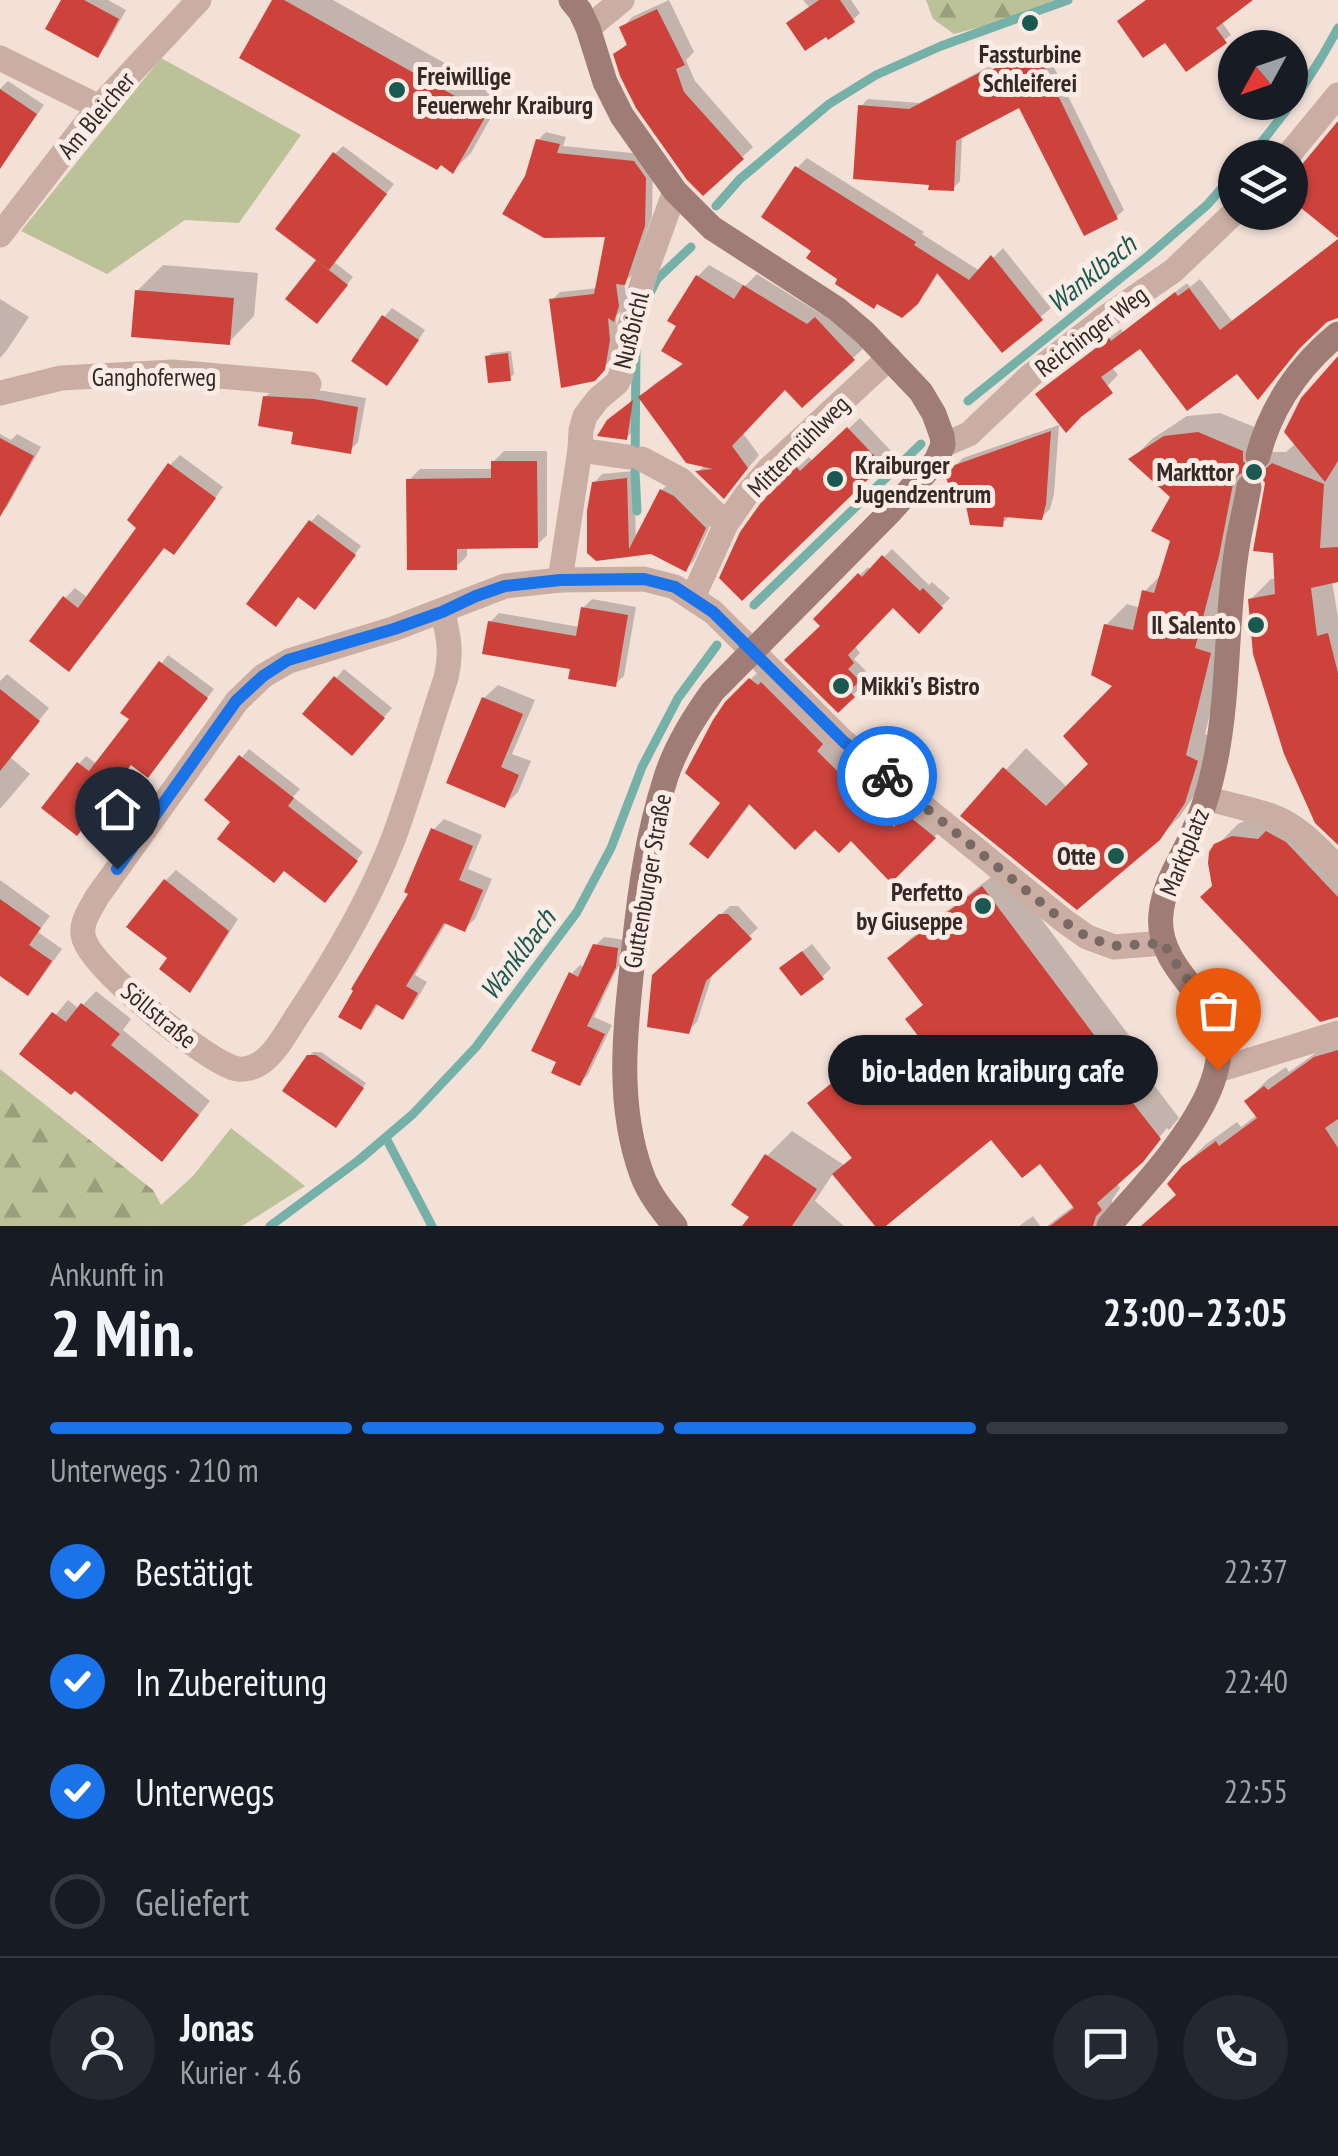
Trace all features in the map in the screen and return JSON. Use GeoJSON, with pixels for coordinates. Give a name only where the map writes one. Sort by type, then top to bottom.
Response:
{"type":"FeatureCollection","features":[{"type":"Feature","properties":{"kind":"street","name":"Am Bleicher"},"geometry":{"type":"LineString","coordinates":[[0,236],[100,107],[198,0]]}},
{"type":"Feature","properties":{"kind":"street"},"geometry":{"type":"LineString","coordinates":[[571,0],[588,28],[604,82],[622,116],[675,191],[712,228],[837,310],[890,358],[921,392],[934,414],[943,445]]}},
{"type":"Feature","properties":{"kind":"street"},"geometry":{"type":"LineString","coordinates":[[588,28],[622,0]]}},
{"type":"Feature","properties":{"kind":"street"},"geometry":{"type":"LineString","coordinates":[[0,58],[100,107]]}},
{"type":"Feature","properties":{"kind":"street"},"geometry":{"type":"LineString","coordinates":[[1301,140],[1338,95]]}},
{"type":"Feature","properties":{"kind":"street","name":"Nußbichl"},"geometry":{"type":"LineString","coordinates":[[560,580],[585,416],[621,375],[627,335],[675,191]]}},
{"type":"Feature","properties":{"kind":"street","name":"Reichinger Weg"},"geometry":{"type":"LineString","coordinates":[[943,445],[969,434],[1045,364],[1173,271],[1218,228]]}},
{"type":"Feature","properties":{"kind":"street"},"geometry":{"type":"LineString","coordinates":[[1258,456],[1279,400],[1307,364],[1338,334]]}},
{"type":"Feature","properties":{"kind":"street","name":"Mittermühlweg"},"geometry":{"type":"LineString","coordinates":[[693,597],[726,524],[768,469],[890,358]]}},
{"type":"Feature","properties":{"kind":"street","name":"Ganghoferweg"},"geometry":{"type":"LineString","coordinates":[[0,394],[61,378],[173,372],[309,384]]}},
{"type":"Feature","properties":{"kind":"street","name":"Guttenburger Straße"},"geometry":{"type":"LineString","coordinates":[[675,1226],[644,1180],[628,1123],[623,1075],[638,906],[654,817],[667,774],[696,713],[713,690],[888,514],[936,461],[943,445]]}},
{"type":"Feature","properties":{"kind":"street"},"geometry":{"type":"LineString","coordinates":[[580,450],[635,458],[681,480],[726,524]]}},
{"type":"Feature","properties":{"kind":"street","name":"Marktplatz"},"geometry":{"type":"LineString","coordinates":[[1164,943],[1160,928],[1163,898],[1194,832],[1216,754],[1236,554],[1249,487]]}},
{"type":"Feature","properties":{"kind":"street"},"geometry":{"type":"LineString","coordinates":[[560,580],[644,579],[675,587],[693,597],[713,612],[844,742],[1062,920],[1087,937],[1114,946],[1164,943],[1173,963],[1207,1006],[1220,1046],[1218,1070],[1180,1142],[1110,1226]]}},
{"type":"Feature","properties":{"kind":"street","name":"Söllstraße"},"geometry":{"type":"LineString","coordinates":[[442,612],[449,635],[450,659],[393,838],[329,968],[286,1032],[262,1062],[234,1070],[210,1056],[93,957],[83,936],[83,924],[97,897],[236,701],[263,676],[288,660],[442,612],[505,586],[560,580]]}},
{"type":"Feature","properties":{"kind":"street","name":"Marktplatz"},"geometry":{"type":"LineString","coordinates":[[1206,798],[1289,824],[1338,868]]}},
{"type":"Feature","properties":{"kind":"street"},"geometry":{"type":"LineString","coordinates":[[1218,1070],[1338,1033]]}},
{"type":"Feature","properties":{"kind":"green space"},"geometry":{"type":"Polygon","coordinates":[[[926,0],[1054,0],[954,34],[933,19],[926,0]]]}},
{"type":"Feature","properties":{"kind":"green space"},"geometry":{"type":"Polygon","coordinates":[[[161,58],[301,135],[239,223],[185,220],[107,274],[21,231],[161,58]]]}},
{"type":"Feature","properties":{"kind":"green space"},"geometry":{"type":"Polygon","coordinates":[[[0,1069],[153,1190],[165,1212],[145,1226],[0,1226],[0,1069]]]}},
{"type":"Feature","properties":{"kind":"green space"},"geometry":{"type":"Polygon","coordinates":[[[231,1128],[305,1186],[242,1226],[145,1226],[164,1212],[161,1205],[193,1176],[231,1128]]]}},
{"type":"Feature","properties":{"kind":"building"},"geometry":{"type":"Polygon","coordinates":[[[61,0],[84,0],[119,19],[98,58],[45,29],[61,0]]]}},
{"type":"Feature","properties":{"kind":"building"},"geometry":{"type":"Polygon","coordinates":[[[272,0],[284,0],[487,114],[453,174],[441,165],[437,170],[239,58],[272,0]]]}},
{"type":"Feature","properties":{"kind":"building"},"geometry":{"type":"Polygon","coordinates":[[[819,0],[840,0],[855,22],[805,51],[786,23],[819,0]]]}},
{"type":"Feature","properties":{"kind":"building"},"geometry":{"type":"Polygon","coordinates":[[[1146,0],[1253,0],[1216,28],[1218,49],[1186,72],[1165,43],[1143,58],[1117,21],[1146,0]]]}},
{"type":"Feature","properties":{"kind":"building"},"geometry":{"type":"Polygon","coordinates":[[[657,9],[685,65],[676,69],[684,92],[744,159],[703,196],[687,180],[636,108],[613,54],[627,45],[619,27],[657,9]]]}},
{"type":"Feature","properties":{"kind":"building"},"geometry":{"type":"Polygon","coordinates":[[[1035,48],[1118,219],[1084,236],[1019,108],[956,141],[954,191],[928,190],[929,185],[853,179],[858,105],[909,109],[1035,48]]]}},
{"type":"Feature","properties":{"kind":"building"},"geometry":{"type":"Polygon","coordinates":[[[0,89],[37,114],[0,169],[0,89]]]}},
{"type":"Feature","properties":{"kind":"building"},"geometry":{"type":"Polygon","coordinates":[[[1338,121],[1338,238],[1308,214],[1308,157],[1338,121]]]}},
{"type":"Feature","properties":{"kind":"building"},"geometry":{"type":"Polygon","coordinates":[[[536,139],[560,144],[557,153],[634,161],[646,178],[645,226],[625,285],[616,284],[619,306],[614,322],[608,318],[610,340],[605,370],[595,381],[561,388],[549,299],[594,294],[605,237],[544,238],[502,214],[525,176],[536,139]]]}},
{"type":"Feature","properties":{"kind":"building"},"geometry":{"type":"Polygon","coordinates":[[[333,152],[387,194],[329,270],[275,229],[333,152]]]}},
{"type":"Feature","properties":{"kind":"building"},"geometry":{"type":"Polygon","coordinates":[[[795,166],[969,280],[991,255],[1043,320],[1002,353],[937,273],[918,304],[902,318],[877,304],[874,309],[835,284],[837,279],[806,258],[811,251],[761,217],[795,166]]]}},
{"type":"Feature","properties":{"kind":"building"},"geometry":{"type":"Polygon","coordinates":[[[1338,239],[1338,318],[1327,322],[1299,349],[1258,400],[1237,374],[1187,411],[1140,349],[1101,377],[1113,393],[1066,433],[1035,394],[1175,292],[1178,296],[1189,288],[1220,330],[1338,239]]]}},
{"type":"Feature","properties":{"kind":"building"},"geometry":{"type":"Polygon","coordinates":[[[316,260],[348,285],[317,324],[285,299],[316,260]]]}},
{"type":"Feature","properties":{"kind":"building"},"geometry":{"type":"Polygon","coordinates":[[[696,275],[734,299],[743,285],[807,324],[815,317],[855,360],[802,408],[785,390],[732,446],[748,468],[724,499],[695,471],[713,469],[686,463],[638,397],[683,364],[661,351],[676,326],[667,321],[696,275]]]}},
{"type":"Feature","properties":{"kind":"building"},"geometry":{"type":"Polygon","coordinates":[[[135,290],[234,298],[230,345],[131,337],[135,290]]]}},
{"type":"Feature","properties":{"kind":"building"},"geometry":{"type":"Polygon","coordinates":[[[382,315],[419,340],[387,386],[351,361],[382,315]]]}},
{"type":"Feature","properties":{"kind":"building"},"geometry":{"type":"Polygon","coordinates":[[[508,353],[511,381],[488,383],[485,356],[508,353]]]}},
{"type":"Feature","properties":{"kind":"building"},"geometry":{"type":"Polygon","coordinates":[[[1338,356],[1338,461],[1325,482],[1284,432],[1301,398],[1338,356]]]}},
{"type":"Feature","properties":{"kind":"building"},"geometry":{"type":"Polygon","coordinates":[[[263,396],[358,407],[351,454],[291,444],[293,432],[258,426],[263,396]]]}},
{"type":"Feature","properties":{"kind":"building"},"geometry":{"type":"Polygon","coordinates":[[[633,400],[627,440],[597,436],[607,420],[633,400]]]}},
{"type":"Feature","properties":{"kind":"building"},"geometry":{"type":"Polygon","coordinates":[[[847,427],[883,465],[742,601],[719,578],[740,532],[781,480],[796,466],[800,471],[847,427]]]}},
{"type":"Feature","properties":{"kind":"building"},"geometry":{"type":"Polygon","coordinates":[[[1051,431],[1042,520],[1004,517],[1003,527],[970,525],[966,506],[957,508],[945,475],[952,466],[1051,431]]]}},
{"type":"Feature","properties":{"kind":"building"},"geometry":{"type":"Polygon","coordinates":[[[1198,432],[1243,451],[1243,461],[1252,471],[1263,471],[1272,463],[1324,484],[1320,548],[1338,547],[1338,582],[1311,588],[1317,636],[1328,633],[1338,673],[1338,845],[1315,823],[1284,754],[1253,654],[1248,599],[1275,594],[1273,553],[1253,551],[1265,483],[1259,474],[1245,471],[1233,484],[1195,648],[1211,653],[1186,755],[1198,761],[1185,803],[1160,840],[1077,910],[960,816],[1003,767],[1046,806],[1088,764],[1063,736],[1112,686],[1091,675],[1104,624],[1133,630],[1142,590],[1154,593],[1170,541],[1151,531],[1170,497],[1128,459],[1164,436],[1198,432]]]}},
{"type":"Feature","properties":{"kind":"building"},"geometry":{"type":"Polygon","coordinates":[[[0,438],[34,456],[0,517],[0,438]]]}},
{"type":"Feature","properties":{"kind":"building"},"geometry":{"type":"Polygon","coordinates":[[[491,461],[537,461],[538,548],[457,549],[457,570],[407,570],[406,479],[491,478],[491,461]]]}},
{"type":"Feature","properties":{"kind":"building"},"geometry":{"type":"Polygon","coordinates":[[[168,463],[216,498],[174,555],[164,548],[69,672],[29,641],[63,596],[78,608],[136,528],[127,520],[168,463]]]}},
{"type":"Feature","properties":{"kind":"building"},"geometry":{"type":"Polygon","coordinates":[[[627,478],[629,549],[660,489],[674,496],[706,528],[686,572],[651,554],[596,561],[587,553],[592,482],[627,478]]]}},
{"type":"Feature","properties":{"kind":"building"},"geometry":{"type":"Polygon","coordinates":[[[309,520],[356,555],[315,610],[298,597],[276,627],[246,604],[309,520]]]}},
{"type":"Feature","properties":{"kind":"building"},"geometry":{"type":"Polygon","coordinates":[[[882,555],[943,608],[919,634],[893,608],[848,655],[854,663],[848,669],[860,681],[849,691],[855,697],[838,713],[784,660],[820,626],[813,619],[858,573],[862,577],[882,555]]]}},
{"type":"Feature","properties":{"kind":"building"},"geometry":{"type":"Polygon","coordinates":[[[581,607],[628,615],[616,687],[568,679],[570,669],[482,654],[488,621],[576,636],[581,607]]]}},
{"type":"Feature","properties":{"kind":"building"},"geometry":{"type":"Polygon","coordinates":[[[159,661],[208,698],[148,778],[131,765],[77,836],[41,808],[77,762],[89,771],[129,719],[120,713],[159,661]]]}},
{"type":"Feature","properties":{"kind":"building"},"geometry":{"type":"Polygon","coordinates":[[[334,676],[385,718],[352,756],[302,714],[334,676]]]}},
{"type":"Feature","properties":{"kind":"building"},"geometry":{"type":"Polygon","coordinates":[[[749,678],[758,685],[761,682],[823,744],[817,751],[894,827],[905,813],[936,838],[891,883],[851,841],[839,853],[815,830],[795,850],[749,804],[708,859],[689,844],[720,803],[685,773],[725,702],[749,678]]]}},
{"type":"Feature","properties":{"kind":"building"},"geometry":{"type":"Polygon","coordinates":[[[0,689],[40,721],[0,771],[0,689]]]}},
{"type":"Feature","properties":{"kind":"building"},"geometry":{"type":"Polygon","coordinates":[[[482,697],[523,714],[501,767],[519,775],[505,808],[446,783],[482,697]]]}},
{"type":"Feature","properties":{"kind":"building"},"geometry":{"type":"Polygon","coordinates":[[[239,755],[294,798],[288,806],[358,861],[325,903],[284,871],[274,883],[217,839],[230,822],[204,800],[239,755]]]}},
{"type":"Feature","properties":{"kind":"building"},"geometry":{"type":"Polygon","coordinates":[[[431,828],[473,846],[459,880],[483,890],[465,932],[444,923],[406,986],[418,993],[403,1020],[376,1004],[361,1030],[338,1017],[408,894],[404,892],[431,828]]]}},
{"type":"Feature","properties":{"kind":"building"},"geometry":{"type":"Polygon","coordinates":[[[1266,831],[1286,842],[1338,897],[1338,1017],[1320,1022],[1200,897],[1212,886],[1208,863],[1214,844],[1232,836],[1258,839],[1266,831]]]}},
{"type":"Feature","properties":{"kind":"building"},"geometry":{"type":"Polygon","coordinates":[[[164,879],[229,931],[190,993],[159,969],[167,958],[126,927],[164,879]]]}},
{"type":"Feature","properties":{"kind":"building"},"geometry":{"type":"Polygon","coordinates":[[[982,886],[1137,1092],[1129,1098],[1161,1139],[1143,1162],[1097,1203],[1102,1210],[1093,1226],[1050,1226],[1074,1208],[1040,1164],[1022,1178],[991,1140],[886,1226],[875,1226],[832,1174],[852,1158],[807,1103],[839,1077],[862,1105],[929,1050],[905,1019],[923,1005],[887,958],[982,886]]]}},
{"type":"Feature","properties":{"kind":"building"},"geometry":{"type":"Polygon","coordinates":[[[0,899],[41,928],[29,945],[52,961],[28,996],[0,976],[0,899]]]}},
{"type":"Feature","properties":{"kind":"building"},"geometry":{"type":"Polygon","coordinates":[[[719,914],[728,914],[752,939],[706,981],[689,1034],[647,1027],[652,975],[719,914]]]}},
{"type":"Feature","properties":{"kind":"building"},"geometry":{"type":"Polygon","coordinates":[[[593,944],[618,948],[616,967],[587,1026],[605,1034],[580,1086],[551,1073],[556,1062],[531,1051],[569,972],[578,977],[593,944]]]}},
{"type":"Feature","properties":{"kind":"building"},"geometry":{"type":"Polygon","coordinates":[[[802,951],[824,979],[801,996],[779,968],[802,951]]]}},
{"type":"Feature","properties":{"kind":"building"},"geometry":{"type":"Polygon","coordinates":[[[81,1003],[120,1034],[111,1045],[199,1115],[162,1162],[75,1091],[71,1095],[19,1054],[52,1012],[66,1022],[81,1003]]]}},
{"type":"Feature","properties":{"kind":"building"},"geometry":{"type":"Polygon","coordinates":[[[1338,1050],[1338,1119],[1325,1128],[1338,1148],[1338,1226],[1141,1226],[1176,1195],[1167,1184],[1182,1166],[1216,1141],[1219,1146],[1257,1118],[1244,1101],[1264,1086],[1268,1090],[1314,1057],[1338,1050]]]}},
{"type":"Feature","properties":{"kind":"building"},"geometry":{"type":"Polygon","coordinates":[[[307,1055],[316,1055],[364,1088],[336,1128],[282,1091],[307,1055]]]}},
{"type":"Feature","properties":{"kind":"building"},"geometry":{"type":"Polygon","coordinates":[[[765,1154],[817,1189],[792,1226],[742,1226],[749,1217],[731,1205],[765,1154]]]}},
{"type":"Feature","properties":{"kind":"waterway"},"geometry":{"type":"LineString","coordinates":[[716,206],[740,179],[829,104],[876,75],[941,46],[1068,0]]}},
{"type":"Feature","properties":{"kind":"waterway","name":"Wanklbach"},"geometry":{"type":"LineString","coordinates":[[1263,140],[1297,96],[1338,28]]}},
{"type":"Feature","properties":{"kind":"waterway","name":"Wanklbach"},"geometry":{"type":"LineString","coordinates":[[968,401],[1148,256],[1218,192]]}},
{"type":"Feature","properties":{"kind":"waterway"},"geometry":{"type":"LineString","coordinates":[[650,293],[657,279],[691,247]]}},
{"type":"Feature","properties":{"kind":"waterway"},"geometry":{"type":"LineString","coordinates":[[636,347],[637,511]]}},
{"type":"Feature","properties":{"kind":"waterway","name":"Wanklbach"},"geometry":{"type":"LineString","coordinates":[[754,605],[921,444]]}},
{"type":"Feature","properties":{"kind":"waterway","name":"Wanklbach"},"geometry":{"type":"LineString","coordinates":[[270,1226],[413,1114],[476,1047],[577,912],[611,848],[642,767],[678,698],[717,645]]}},
{"type":"Feature","properties":{"kind":"waterway"},"geometry":{"type":"LineString","coordinates":[[386,1138],[432,1226]]}},
{"type":"Feature","properties":{"kind":"way so far"},"geometry":{"type":"LineString","coordinates":[[887,776],[1087,937],[1114,946],[1164,943],[1173,963],[1207,1006],[1216,1027],[1220,1046],[1218,1070]]}},
{"type":"Feature","properties":{"kind":"place","name":"Fassturbine Schleiferei"},"geometry":{"type":"Point","coordinates":[1030,23]}},
{"type":"Feature","properties":{"kind":"place","name":"Freiwillige Feuerwehr Kraiburg"},"geometry":{"type":"Point","coordinates":[397,90]}},
{"type":"Feature","properties":{"kind":"place","name":"Markttor"},"geometry":{"type":"Point","coordinates":[1254,472]}},
{"type":"Feature","properties":{"kind":"place","name":"Kraiburger Jugendzentrum"},"geometry":{"type":"Point","coordinates":[835,479]}},
{"type":"Feature","properties":{"kind":"place","name":"Il Salento"},"geometry":{"type":"Point","coordinates":[1256,625]}},
{"type":"Feature","properties":{"kind":"place","name":"Mikki's Bistro"},"geometry":{"type":"Point","coordinates":[841,686]}},
{"type":"Feature","properties":{"kind":"place","name":"Otte"},"geometry":{"type":"Point","coordinates":[1116,856]}},
{"type":"Feature","properties":{"kind":"place","name":"Perfetto by Giuseppe"},"geometry":{"type":"Point","coordinates":[983,906]}},
{"type":"Feature","properties":{"kind":"place","name":"bio-laden kraiburg cafe"},"geometry":{"type":"Point","coordinates":[1218,1070]}},
{"type":"Feature","properties":{"kind":"route"},"geometry":{"type":"LineString","coordinates":[[117,869],[236,701],[263,676],[288,660],[394,629],[505,586],[560,580],[644,579],[675,587],[713,612],[844,742],[887,776]]}}]}
